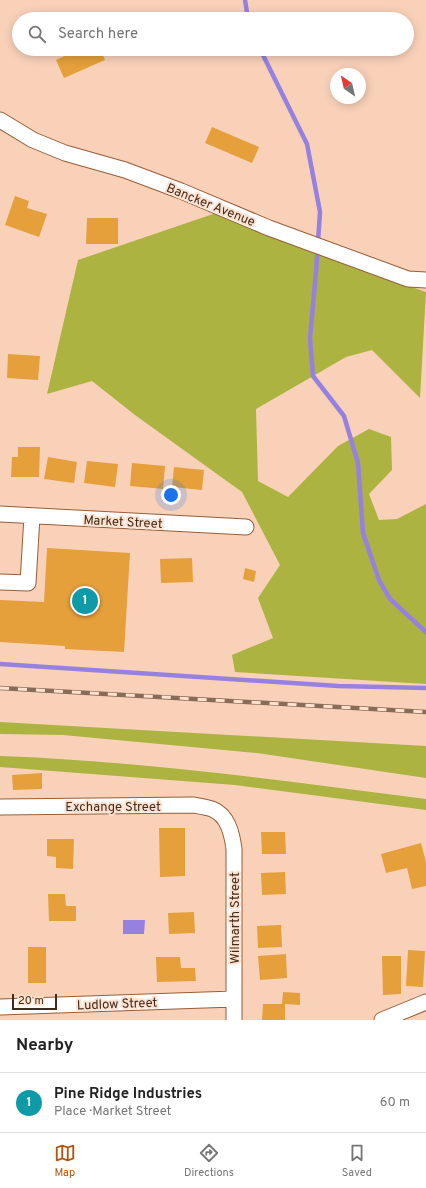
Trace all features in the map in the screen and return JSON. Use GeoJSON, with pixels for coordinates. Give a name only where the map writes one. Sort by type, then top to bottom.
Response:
{"type":"FeatureCollection","features":[{"type":"Feature","properties":{"kind":"street","name":"Bancker Avenue"},"geometry":{"type":"LineString","coordinates":[[1,123],[33,140],[66,153],[125,170],[328,250],[408,279],[426,280]]}},
{"type":"Feature","properties":{"kind":"street","name":"Market Street"},"geometry":{"type":"LineString","coordinates":[[0,514],[246,527]]}},
{"type":"Feature","properties":{"kind":"street"},"geometry":{"type":"LineString","coordinates":[[0,582],[28,583],[32,516]]}},
{"type":"Feature","properties":{"kind":"street","name":"Exchange Street"},"geometry":{"type":"LineString","coordinates":[[0,807],[193,805],[213,810],[224,817]]}},
{"type":"Feature","properties":{"kind":"street","name":"Wilmarth Street"},"geometry":{"type":"LineString","coordinates":[[224,817],[232,834],[234,849],[234,1020]]}},
{"type":"Feature","properties":{"kind":"street","name":"Ludlow Street"},"geometry":{"type":"LineString","coordinates":[[0,1007],[234,999]]}},
{"type":"Feature","properties":{"kind":"street"},"geometry":{"type":"LineString","coordinates":[[382,1020],[426,1002]]}},
{"type":"Feature","properties":{"kind":"green space"},"geometry":{"type":"Polygon","coordinates":[[[216,213],[308,250],[426,292],[420,398],[372,350],[346,357],[256,409],[258,481],[288,497],[338,446],[369,429],[391,437],[392,470],[369,494],[379,520],[397,519],[426,504],[426,684],[235,672],[232,655],[273,638],[258,598],[280,565],[242,492],[135,415],[92,381],[47,394],[78,260],[216,213]]]}},
{"type":"Feature","properties":{"kind":"green space"},"geometry":{"type":"Polygon","coordinates":[[[0,722],[426,746],[426,778],[257,753],[63,735],[0,734],[0,722]]]}},
{"type":"Feature","properties":{"kind":"green space"},"geometry":{"type":"Polygon","coordinates":[[[0,756],[107,762],[320,785],[426,799],[426,810],[235,785],[0,767],[0,756]]]}},
{"type":"Feature","properties":{"kind":"shaded area"},"geometry":{"type":"Polygon","coordinates":[[[123,920],[145,920],[144,934],[123,934],[123,920]]]}},
{"type":"Feature","properties":{"kind":"building"},"geometry":{"type":"Polygon","coordinates":[[[65,56],[103,56],[105,60],[64,78],[56,60],[65,56]]]}},
{"type":"Feature","properties":{"kind":"building"},"geometry":{"type":"Polygon","coordinates":[[[212,127],[259,147],[252,163],[205,143],[212,127]]]}},
{"type":"Feature","properties":{"kind":"building"},"geometry":{"type":"Polygon","coordinates":[[[15,196],[29,201],[27,208],[47,214],[39,237],[5,225],[15,196]]]}},
{"type":"Feature","properties":{"kind":"building"},"geometry":{"type":"Polygon","coordinates":[[[87,218],[118,218],[118,244],[86,244],[87,218]]]}},
{"type":"Feature","properties":{"kind":"building"},"geometry":{"type":"Polygon","coordinates":[[[8,354],[40,356],[38,380],[7,378],[8,354]]]}},
{"type":"Feature","properties":{"kind":"building"},"geometry":{"type":"Polygon","coordinates":[[[18,447],[40,447],[39,477],[11,477],[12,457],[18,457],[18,447]]]}},
{"type":"Feature","properties":{"kind":"building"},"geometry":{"type":"Polygon","coordinates":[[[48,457],[77,462],[74,483],[44,479],[48,457]]]}},
{"type":"Feature","properties":{"kind":"building"},"geometry":{"type":"Polygon","coordinates":[[[87,461],[118,464],[115,487],[84,483],[87,461]]]}},
{"type":"Feature","properties":{"kind":"building"},"geometry":{"type":"Polygon","coordinates":[[[132,463],[165,466],[163,489],[130,486],[132,463]]]}},
{"type":"Feature","properties":{"kind":"building"},"geometry":{"type":"Polygon","coordinates":[[[174,467],[204,470],[202,490],[172,487],[174,467]]]}},
{"type":"Feature","properties":{"kind":"building"},"geometry":{"type":"Polygon","coordinates":[[[47,548],[130,553],[124,652],[65,649],[65,646],[0,642],[0,600],[44,602],[47,548]]]}},
{"type":"Feature","properties":{"kind":"building"},"geometry":{"type":"Polygon","coordinates":[[[192,558],[193,582],[161,583],[160,559],[192,558]]]}},
{"type":"Feature","properties":{"kind":"building"},"geometry":{"type":"Polygon","coordinates":[[[245,568],[256,571],[254,582],[243,579],[245,568]]]}},
{"type":"Feature","properties":{"kind":"building"},"geometry":{"type":"Polygon","coordinates":[[[42,773],[42,789],[13,790],[12,775],[42,773]]]}},
{"type":"Feature","properties":{"kind":"building"},"geometry":{"type":"Polygon","coordinates":[[[159,828],[185,828],[185,876],[160,877],[159,828]]]}},
{"type":"Feature","properties":{"kind":"building"},"geometry":{"type":"Polygon","coordinates":[[[261,832],[285,832],[286,854],[262,854],[261,832]]]}},
{"type":"Feature","properties":{"kind":"building"},"geometry":{"type":"Polygon","coordinates":[[[47,839],[74,839],[73,869],[56,868],[56,857],[47,856],[47,839]]]}},
{"type":"Feature","properties":{"kind":"building"},"geometry":{"type":"Polygon","coordinates":[[[421,843],[426,862],[426,886],[412,889],[407,868],[386,873],[381,854],[421,843]]]}},
{"type":"Feature","properties":{"kind":"building"},"geometry":{"type":"Polygon","coordinates":[[[285,872],[286,894],[262,895],[261,873],[285,872]]]}},
{"type":"Feature","properties":{"kind":"building"},"geometry":{"type":"Polygon","coordinates":[[[48,894],[65,894],[66,906],[76,906],[76,921],[49,921],[48,894]]]}},
{"type":"Feature","properties":{"kind":"building"},"geometry":{"type":"Polygon","coordinates":[[[194,912],[195,933],[169,934],[168,913],[194,912]]]}},
{"type":"Feature","properties":{"kind":"building"},"geometry":{"type":"Polygon","coordinates":[[[281,925],[282,947],[258,948],[257,926],[281,925]]]}},
{"type":"Feature","properties":{"kind":"building"},"geometry":{"type":"Polygon","coordinates":[[[28,947],[46,947],[46,983],[28,983],[28,947]]]}},
{"type":"Feature","properties":{"kind":"building"},"geometry":{"type":"Polygon","coordinates":[[[408,950],[425,951],[423,987],[406,986],[408,950]]]}},
{"type":"Feature","properties":{"kind":"building"},"geometry":{"type":"Polygon","coordinates":[[[286,954],[287,978],[260,980],[258,956],[286,954]]]}},
{"type":"Feature","properties":{"kind":"building"},"geometry":{"type":"Polygon","coordinates":[[[382,956],[401,956],[401,994],[383,995],[382,956]]]}},
{"type":"Feature","properties":{"kind":"building"},"geometry":{"type":"Polygon","coordinates":[[[156,957],[180,957],[181,968],[195,968],[196,981],[157,982],[156,957]]]}},
{"type":"Feature","properties":{"kind":"building"},"geometry":{"type":"Polygon","coordinates":[[[283,992],[300,993],[300,1005],[285,1004],[285,1020],[262,1020],[263,1004],[282,1004],[283,992]]]}},
{"type":"Feature","properties":{"kind":"waterway"},"geometry":{"type":"LineString","coordinates":[[245,0],[247,12]]}},
{"type":"Feature","properties":{"kind":"waterway"},"geometry":{"type":"LineString","coordinates":[[263,56],[307,144],[320,212],[310,338],[313,376],[344,416],[358,463],[363,533],[379,580],[390,599],[426,632]]}},
{"type":"Feature","properties":{"kind":"waterway"},"geometry":{"type":"LineString","coordinates":[[0,664],[338,686],[426,688]]}},
{"type":"Feature","properties":{"kind":"railway"},"geometry":{"type":"LineString","coordinates":[[0,688],[426,712]]}},
{"type":"Feature","properties":{"kind":"place","name":"Pine Ridge Industries"},"geometry":{"type":"Point","coordinates":[85,601]}}]}
